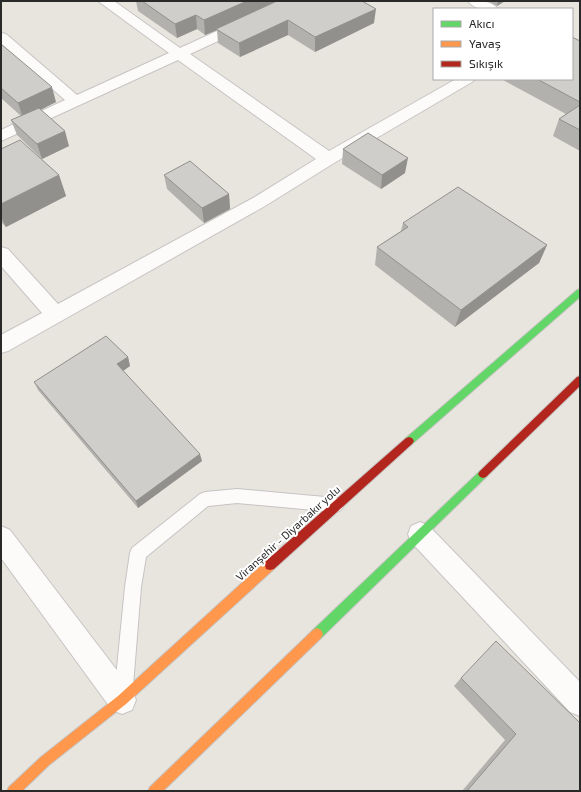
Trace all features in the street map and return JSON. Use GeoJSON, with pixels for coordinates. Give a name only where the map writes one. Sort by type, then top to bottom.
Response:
{"type":"FeatureCollection","features":[{"type":"Feature","properties":{"kind":"main road","name":"Viranşehir - Diyarbakır yolu"},"geometry":{"type":"LineString","coordinates":[[12,791],[45,761],[122,700],[336,505],[580,292]]}},
{"type":"Feature","properties":{"kind":"main road"},"geometry":{"type":"LineString","coordinates":[[154,791],[580,380]]}},
{"type":"Feature","properties":{"kind":"street"},"geometry":{"type":"LineString","coordinates":[[105,1],[328,160]]}},
{"type":"Feature","properties":{"kind":"street"},"geometry":{"type":"LineString","coordinates":[[1,136],[293,1]]}},
{"type":"Feature","properties":{"kind":"street"},"geometry":{"type":"LineString","coordinates":[[475,1],[489,8]]}},
{"type":"Feature","properties":{"kind":"street"},"geometry":{"type":"LineString","coordinates":[[1,37],[75,101]]}},
{"type":"Feature","properties":{"kind":"street"},"geometry":{"type":"LineString","coordinates":[[1,346],[259,202],[465,80]]}},
{"type":"Feature","properties":{"kind":"street"},"geometry":{"type":"LineString","coordinates":[[1,254],[56,315]]}},
{"type":"Feature","properties":{"kind":"street"},"geometry":{"type":"LineString","coordinates":[[420,534],[580,702]]}},
{"type":"Feature","properties":{"kind":"street"},"geometry":{"type":"LineString","coordinates":[[1,538],[122,700]]}},
{"type":"Feature","properties":{"kind":"lane"},"geometry":{"type":"LineString","coordinates":[[122,700],[133,587],[138,553],[205,499],[237,496],[336,505]]}},
{"type":"Feature","properties":{"kind":"building"},"geometry":{"type":"Polygon","coordinates":[[[142,1],[247,1],[204,20],[196,15],[175,24],[142,1]]]}},
{"type":"Feature","properties":{"kind":"building"},"geometry":{"type":"Polygon","coordinates":[[[277,1],[362,1],[376,9],[315,37],[288,20],[239,43],[216,29],[277,1]]]}},
{"type":"Feature","properties":{"kind":"building"},"geometry":{"type":"Polygon","coordinates":[[[573,38],[580,41],[580,102],[539,80],[573,80],[573,38]]]}},
{"type":"Feature","properties":{"kind":"building"},"geometry":{"type":"Polygon","coordinates":[[[1,44],[52,87],[18,103],[1,88],[1,44]]]}},
{"type":"Feature","properties":{"kind":"building"},"geometry":{"type":"Polygon","coordinates":[[[580,105],[580,130],[559,119],[580,105]]]}},
{"type":"Feature","properties":{"kind":"building"},"geometry":{"type":"Polygon","coordinates":[[[39,108],[65,131],[37,144],[11,120],[39,108]]]}},
{"type":"Feature","properties":{"kind":"building"},"geometry":{"type":"Polygon","coordinates":[[[368,133],[408,158],[382,175],[343,149],[368,133]]]}},
{"type":"Feature","properties":{"kind":"building"},"geometry":{"type":"Polygon","coordinates":[[[20,140],[59,175],[1,204],[1,149],[20,140]]]}},
{"type":"Feature","properties":{"kind":"building"},"geometry":{"type":"Polygon","coordinates":[[[190,161],[229,194],[202,208],[164,175],[190,161]]]}},
{"type":"Feature","properties":{"kind":"building"},"geometry":{"type":"Polygon","coordinates":[[[458,187],[547,245],[461,310],[377,247],[408,227],[403,223],[458,187]]]}},
{"type":"Feature","properties":{"kind":"building"},"geometry":{"type":"Polygon","coordinates":[[[106,336],[128,357],[117,364],[200,454],[136,501],[34,382],[106,336]]]}},
{"type":"Feature","properties":{"kind":"building"},"geometry":{"type":"Polygon","coordinates":[[[496,641],[580,723],[580,791],[467,791],[516,734],[461,678],[496,641]]]}},
{"type":"Feature","properties":{"kind":"traffic: fast"},"geometry":{"type":"LineString","coordinates":[[409,441],[580,292]]}},
{"type":"Feature","properties":{"kind":"traffic: fast"},"geometry":{"type":"LineString","coordinates":[[317,634],[483,474]]}},
{"type":"Feature","properties":{"kind":"traffic: slow"},"geometry":{"type":"LineString","coordinates":[[13,791],[45,761],[122,700],[270,565]]}},
{"type":"Feature","properties":{"kind":"traffic: slow"},"geometry":{"type":"LineString","coordinates":[[154,791],[317,634]]}},
{"type":"Feature","properties":{"kind":"traffic: jam"},"geometry":{"type":"LineString","coordinates":[[483,474],[580,380]]}},
{"type":"Feature","properties":{"kind":"traffic: jam"},"geometry":{"type":"LineString","coordinates":[[270,565],[409,441]]}}]}
